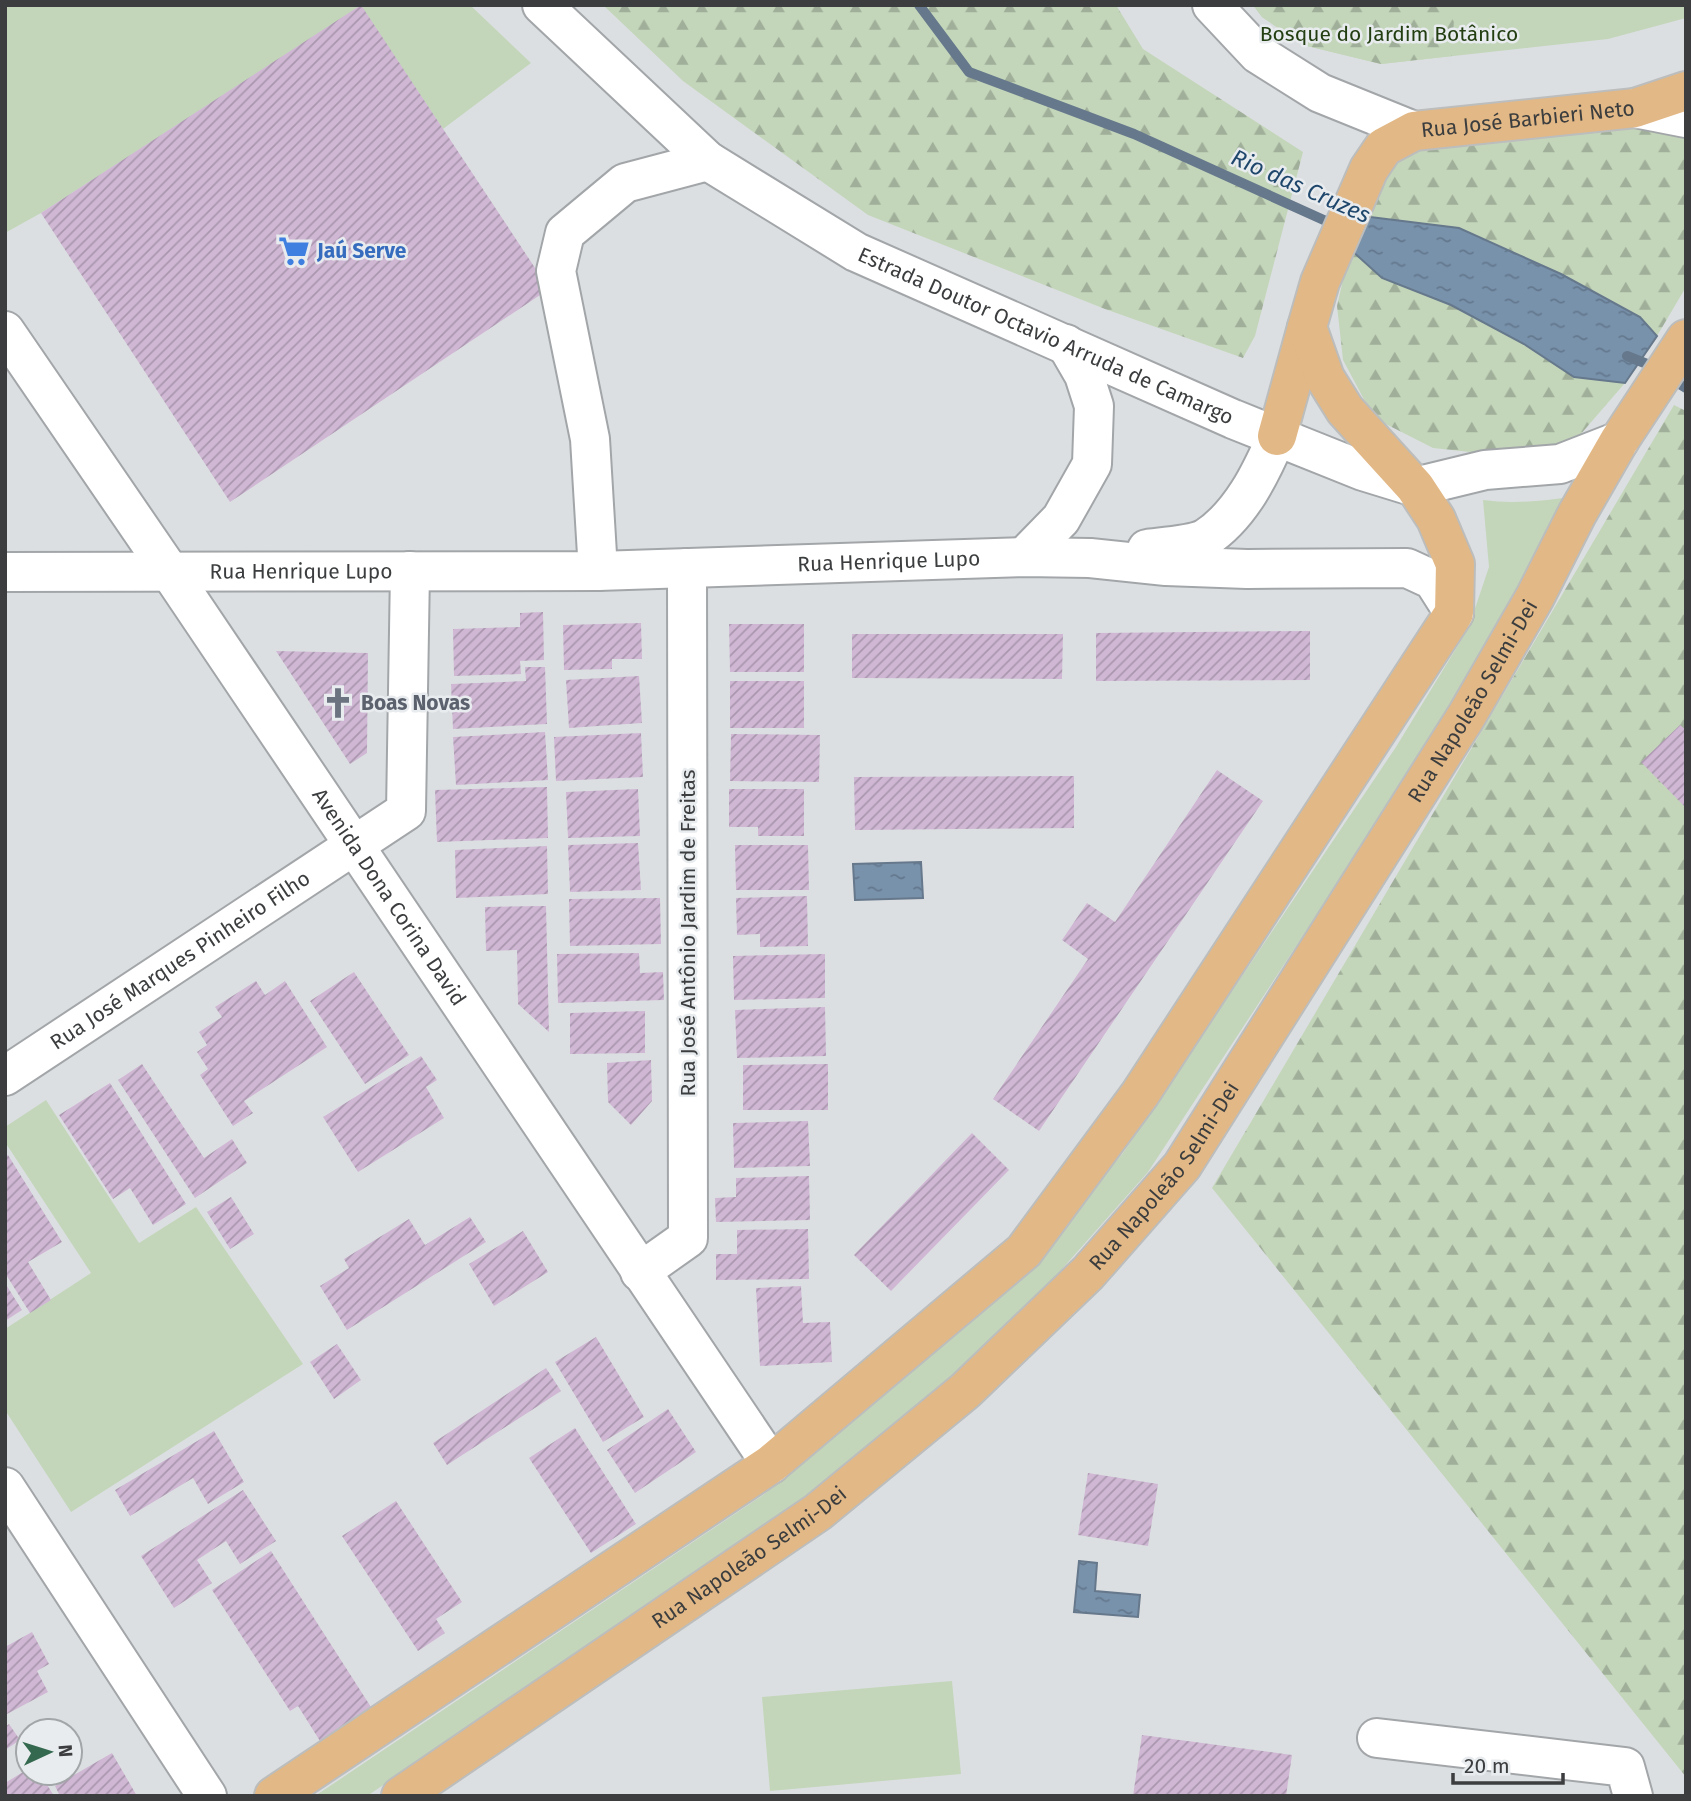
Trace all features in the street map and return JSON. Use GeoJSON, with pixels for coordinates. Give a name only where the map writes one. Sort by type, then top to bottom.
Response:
{"type":"FeatureCollection","features":[{"type":"Feature","properties":{"kind":"main road","name":"Rua José Barbieri Neto"},"geometry":{"type":"LineString","coordinates":[[1277,436],[1320,282],[1369,169],[1384,147],[1414,131],[1636,108],[1686,91]]}},
{"type":"Feature","properties":{"kind":"main road"},"geometry":{"type":"LineString","coordinates":[[274,1796],[771,1464],[1024,1251],[1140,1094],[1454,613],[1454,565],[1436,519],[1415,487],[1345,410],[1325,377],[1307,327]]}},
{"type":"Feature","properties":{"kind":"main road","name":"Rua Napoleão Selmi-Dei"},"geometry":{"type":"LineString","coordinates":[[401,1796],[818,1512],[965,1391],[1087,1273],[1182,1166],[1467,715],[1535,597],[1577,513],[1623,435],[1686,339]]}},
{"type":"Feature","properties":{"kind":"street","name":"Estrada Doutor Octavio Arruda de Camargo"},"geometry":{"type":"LineString","coordinates":[[542,5],[708,160],[856,252],[1233,419],[1363,471],[1415,487]]}},
{"type":"Feature","properties":{"kind":"street"},"geometry":{"type":"LineString","coordinates":[[1212,5],[1258,54],[1320,93],[1414,131]]}},
{"type":"Feature","properties":{"kind":"street"},"geometry":{"type":"LineString","coordinates":[[1636,108],[1686,118]]}},
{"type":"Feature","properties":{"kind":"street"},"geometry":{"type":"LineString","coordinates":[[598,570],[590,439],[556,271],[565,233],[625,183],[708,160]]}},
{"type":"Feature","properties":{"kind":"street","name":"Avenida Dona Corina David"},"geometry":{"type":"LineString","coordinates":[[5,331],[771,1464]]}},
{"type":"Feature","properties":{"kind":"street"},"geometry":{"type":"LineString","coordinates":[[1024,557],[1061,519],[1092,464],[1094,406],[1084,375],[1066,344]]}},
{"type":"Feature","properties":{"kind":"street"},"geometry":{"type":"LineString","coordinates":[[1415,487],[1485,470],[1560,464],[1623,435]]}},
{"type":"Feature","properties":{"kind":"street","name":"Rua Henrique Lupo"},"geometry":{"type":"LineString","coordinates":[[1090,558],[1204,539],[1241,504],[1265,464],[1277,436]]}},
{"type":"Feature","properties":{"kind":"street","name":"Rua Henrique Lupo"},"geometry":{"type":"LineString","coordinates":[[5,572],[598,570],[1024,557],[1090,558],[1166,566],[1247,569],[1407,568],[1433,580],[1454,613]]}},
{"type":"Feature","properties":{"kind":"street","name":"Rua José Antônio Jardim de Freitas"},"geometry":{"type":"LineString","coordinates":[[640,1272],[688,1238],[687,568]]}},
{"type":"Feature","properties":{"kind":"street","name":"Rua José Marques Pinheiro Filho"},"geometry":{"type":"LineString","coordinates":[[5,1076],[406,811],[410,571]]}},
{"type":"Feature","properties":{"kind":"street"},"geometry":{"type":"LineString","coordinates":[[5,1487],[207,1796]]}},
{"type":"Feature","properties":{"kind":"street"},"geometry":{"type":"LineString","coordinates":[[1377,1738],[1625,1767],[1633,1796]]}},
{"type":"Feature","properties":{"kind":"green space"},"geometry":{"type":"Polygon","coordinates":[[[5,5],[470,5],[531,63],[443,129],[361,6],[41,213],[5,233],[5,5]]]}},
{"type":"Feature","properties":{"kind":"green space"},"geometry":{"type":"Polygon","coordinates":[[[603,5],[1116,5],[1143,49],[1303,152],[1255,336],[1243,358],[1105,309],[868,215],[683,81],[603,5]]]}},
{"type":"Feature","properties":{"kind":"green space","name":"Bosque do Jardim Botânico"},"geometry":{"type":"Polygon","coordinates":[[[1253,5],[1686,5],[1686,18],[1608,39],[1381,64],[1303,45],[1262,17],[1253,5]]]}},
{"type":"Feature","properties":{"kind":"green space"},"geometry":{"type":"Polygon","coordinates":[[[1253,5],[1449,5],[1454,18],[1452,56],[1381,64],[1303,45],[1262,17],[1253,5]]]}},
{"type":"Feature","properties":{"kind":"green space"},"geometry":{"type":"Polygon","coordinates":[[[1686,119],[1686,287],[1657,336],[1640,317],[1561,274],[1459,228],[1362,216],[1387,157],[1483,126],[1686,119]]]}},
{"type":"Feature","properties":{"kind":"green space"},"geometry":{"type":"Polygon","coordinates":[[[1350,249],[1382,278],[1451,305],[1524,344],[1574,377],[1625,383],[1580,435],[1526,458],[1433,448],[1374,418],[1343,360],[1337,306],[1350,249]]]}},
{"type":"Feature","properties":{"kind":"green space"},"geometry":{"type":"Polygon","coordinates":[[[1674,405],[1686,411],[1686,1777],[1212,1188],[1674,405]]]}},
{"type":"Feature","properties":{"kind":"green space"},"geometry":{"type":"Polygon","coordinates":[[[1571,497],[1453,707],[1148,1172],[1039,1295],[933,1401],[808,1500],[367,1796],[315,1796],[763,1495],[892,1389],[1017,1279],[1123,1153],[1396,747],[1468,629],[1489,567],[1483,500],[1527,502],[1571,497]]]}},
{"type":"Feature","properties":{"kind":"green space"},"geometry":{"type":"Polygon","coordinates":[[[46,1100],[139,1243],[196,1207],[303,1364],[71,1512],[5,1410],[5,1329],[91,1273],[5,1142],[5,1127],[46,1100]]]}},
{"type":"Feature","properties":{"kind":"green space"},"geometry":{"type":"Polygon","coordinates":[[[952,1681],[961,1774],[770,1791],[762,1697],[952,1681]]]}},
{"type":"Feature","properties":{"kind":"water"},"geometry":{"type":"Polygon","coordinates":[[[1362,216],[1459,228],[1561,274],[1640,317],[1657,336],[1625,383],[1574,377],[1524,344],[1451,305],[1382,278],[1350,249],[1362,216]]]}},
{"type":"Feature","properties":{"kind":"water"},"geometry":{"type":"Polygon","coordinates":[[[921,862],[923,898],[855,900],[853,864],[921,862]]]}},
{"type":"Feature","properties":{"kind":"water"},"geometry":{"type":"Polygon","coordinates":[[[1079,1561],[1097,1563],[1095,1591],[1140,1595],[1138,1617],[1074,1612],[1079,1561]]]}},
{"type":"Feature","properties":{"kind":"building","name":"Jaú Serve"},"geometry":{"type":"Polygon","coordinates":[[[361,5],[549,289],[230,502],[41,213],[361,5]]]}},
{"type":"Feature","properties":{"kind":"building"},"geometry":{"type":"Polygon","coordinates":[[[543,612],[544,660],[520,661],[521,674],[454,676],[453,629],[520,627],[520,613],[543,612]]]}},
{"type":"Feature","properties":{"kind":"building"},"geometry":{"type":"Polygon","coordinates":[[[641,623],[642,659],[612,659],[612,669],[564,670],[563,625],[641,623]]]}},
{"type":"Feature","properties":{"kind":"building"},"geometry":{"type":"Polygon","coordinates":[[[729,624],[804,624],[804,672],[730,672],[729,624]]]}},
{"type":"Feature","properties":{"kind":"building"},"geometry":{"type":"Polygon","coordinates":[[[1310,631],[1310,680],[1096,681],[1096,633],[1310,631]]]}},
{"type":"Feature","properties":{"kind":"building"},"geometry":{"type":"Polygon","coordinates":[[[852,634],[1063,634],[1062,679],[852,678],[852,634]]]}},
{"type":"Feature","properties":{"kind":"building","name":"Boas Novas"},"geometry":{"type":"Polygon","coordinates":[[[276,651],[368,653],[367,753],[350,764],[276,651]]]}},
{"type":"Feature","properties":{"kind":"building"},"geometry":{"type":"Polygon","coordinates":[[[525,667],[545,667],[547,724],[453,729],[451,684],[526,681],[525,667]]]}},
{"type":"Feature","properties":{"kind":"building"},"geometry":{"type":"Polygon","coordinates":[[[639,676],[642,723],[569,728],[566,680],[639,676]]]}},
{"type":"Feature","properties":{"kind":"building"},"geometry":{"type":"Polygon","coordinates":[[[730,681],[804,681],[804,728],[730,728],[730,681]]]}},
{"type":"Feature","properties":{"kind":"building"},"geometry":{"type":"Polygon","coordinates":[[[1680,725],[1686,730],[1686,808],[1641,762],[1680,725]]]}},
{"type":"Feature","properties":{"kind":"building"},"geometry":{"type":"Polygon","coordinates":[[[545,732],[548,780],[456,785],[453,737],[545,732]]]}},
{"type":"Feature","properties":{"kind":"building"},"geometry":{"type":"Polygon","coordinates":[[[641,733],[643,777],[556,781],[554,737],[641,733]]]}},
{"type":"Feature","properties":{"kind":"building"},"geometry":{"type":"Polygon","coordinates":[[[731,734],[820,735],[819,782],[730,781],[731,734]]]}},
{"type":"Feature","properties":{"kind":"building"},"geometry":{"type":"Polygon","coordinates":[[[1217,770],[1263,801],[1039,1131],[993,1099],[1088,959],[1062,940],[1087,903],[1115,922],[1217,770]]]}},
{"type":"Feature","properties":{"kind":"building"},"geometry":{"type":"Polygon","coordinates":[[[1074,776],[1074,828],[855,830],[854,777],[1074,776]]]}},
{"type":"Feature","properties":{"kind":"building"},"geometry":{"type":"Polygon","coordinates":[[[547,787],[548,838],[437,842],[435,790],[547,787]]]}},
{"type":"Feature","properties":{"kind":"building"},"geometry":{"type":"Polygon","coordinates":[[[638,789],[640,836],[568,838],[566,792],[638,789]]]}},
{"type":"Feature","properties":{"kind":"building"},"geometry":{"type":"Polygon","coordinates":[[[729,789],[804,789],[804,836],[758,836],[758,827],[729,827],[729,789]]]}},
{"type":"Feature","properties":{"kind":"building"},"geometry":{"type":"Polygon","coordinates":[[[638,843],[641,890],[570,892],[568,845],[638,843]]]}},
{"type":"Feature","properties":{"kind":"building"},"geometry":{"type":"Polygon","coordinates":[[[735,845],[808,845],[809,890],[736,890],[735,845]]]}},
{"type":"Feature","properties":{"kind":"building"},"geometry":{"type":"Polygon","coordinates":[[[547,846],[548,894],[456,898],[455,850],[547,846]]]}},
{"type":"Feature","properties":{"kind":"building"},"geometry":{"type":"Polygon","coordinates":[[[807,896],[808,946],[760,947],[760,934],[737,935],[736,898],[807,896]]]}},
{"type":"Feature","properties":{"kind":"building"},"geometry":{"type":"Polygon","coordinates":[[[660,898],[661,944],[570,946],[569,899],[660,898]]]}},
{"type":"Feature","properties":{"kind":"building"},"geometry":{"type":"Polygon","coordinates":[[[546,906],[549,1032],[518,1004],[517,950],[486,951],[485,907],[546,906]]]}},
{"type":"Feature","properties":{"kind":"building"},"geometry":{"type":"Polygon","coordinates":[[[639,953],[640,973],[663,972],[664,1000],[558,1003],[557,954],[639,953]]]}},
{"type":"Feature","properties":{"kind":"building"},"geometry":{"type":"Polygon","coordinates":[[[825,954],[825,998],[734,1000],[733,956],[825,954]]]}},
{"type":"Feature","properties":{"kind":"building"},"geometry":{"type":"Polygon","coordinates":[[[354,972],[409,1055],[365,1084],[310,1001],[354,972]]]}},
{"type":"Feature","properties":{"kind":"building"},"geometry":{"type":"Polygon","coordinates":[[[256,981],[265,995],[285,981],[327,1047],[244,1101],[253,1113],[233,1126],[200,1075],[208,1069],[197,1052],[207,1045],[199,1032],[222,1017],[215,1007],[256,981]]]}},
{"type":"Feature","properties":{"kind":"building"},"geometry":{"type":"Polygon","coordinates":[[[825,1007],[826,1056],[737,1058],[735,1010],[825,1007]]]}},
{"type":"Feature","properties":{"kind":"building"},"geometry":{"type":"Polygon","coordinates":[[[645,1011],[645,1053],[570,1054],[570,1013],[645,1011]]]}},
{"type":"Feature","properties":{"kind":"building"},"geometry":{"type":"Polygon","coordinates":[[[421,1056],[437,1080],[426,1087],[444,1118],[358,1172],[323,1117],[421,1056]]]}},
{"type":"Feature","properties":{"kind":"building"},"geometry":{"type":"Polygon","coordinates":[[[651,1060],[652,1101],[631,1125],[608,1102],[607,1063],[651,1060]]]}},
{"type":"Feature","properties":{"kind":"building"},"geometry":{"type":"Polygon","coordinates":[[[142,1064],[204,1158],[232,1139],[247,1163],[195,1198],[118,1080],[142,1064]]]}},
{"type":"Feature","properties":{"kind":"building"},"geometry":{"type":"Polygon","coordinates":[[[828,1064],[828,1110],[743,1110],[743,1065],[828,1064]]]}},
{"type":"Feature","properties":{"kind":"building"},"geometry":{"type":"Polygon","coordinates":[[[110,1083],[186,1204],[153,1225],[130,1188],[113,1199],[59,1115],[110,1083]]]}},
{"type":"Feature","properties":{"kind":"building"},"geometry":{"type":"Polygon","coordinates":[[[808,1121],[810,1166],[734,1168],[733,1123],[808,1121]]]}},
{"type":"Feature","properties":{"kind":"building"},"geometry":{"type":"Polygon","coordinates":[[[972,1133],[1009,1170],[891,1291],[854,1255],[972,1133]]]}},
{"type":"Feature","properties":{"kind":"building"},"geometry":{"type":"Polygon","coordinates":[[[8,1155],[62,1242],[28,1262],[51,1300],[30,1313],[5,1273],[5,1157],[8,1155]]]}},
{"type":"Feature","properties":{"kind":"building"},"geometry":{"type":"Polygon","coordinates":[[[809,1176],[810,1220],[716,1222],[715,1198],[736,1197],[736,1178],[809,1176]]]}},
{"type":"Feature","properties":{"kind":"building"},"geometry":{"type":"Polygon","coordinates":[[[231,1197],[254,1234],[230,1249],[207,1212],[231,1197]]]}},
{"type":"Feature","properties":{"kind":"building"},"geometry":{"type":"Polygon","coordinates":[[[470,1217],[486,1242],[347,1330],[320,1286],[349,1268],[344,1259],[409,1219],[425,1245],[470,1217]]]}},
{"type":"Feature","properties":{"kind":"building"},"geometry":{"type":"Polygon","coordinates":[[[808,1229],[809,1279],[716,1280],[716,1254],[737,1254],[737,1230],[808,1229]]]}},
{"type":"Feature","properties":{"kind":"building"},"geometry":{"type":"Polygon","coordinates":[[[523,1231],[548,1272],[494,1306],[469,1264],[523,1231]]]}},
{"type":"Feature","properties":{"kind":"building"},"geometry":{"type":"Polygon","coordinates":[[[5,1283],[22,1310],[5,1321],[5,1283]]]}},
{"type":"Feature","properties":{"kind":"building"},"geometry":{"type":"Polygon","coordinates":[[[801,1286],[803,1323],[830,1322],[832,1362],[760,1366],[756,1288],[801,1286]]]}},
{"type":"Feature","properties":{"kind":"building"},"geometry":{"type":"Polygon","coordinates":[[[596,1337],[644,1417],[603,1442],[555,1362],[596,1337]]]}},
{"type":"Feature","properties":{"kind":"building"},"geometry":{"type":"Polygon","coordinates":[[[337,1344],[361,1380],[334,1399],[310,1362],[337,1344]]]}},
{"type":"Feature","properties":{"kind":"building"},"geometry":{"type":"Polygon","coordinates":[[[546,1368],[561,1391],[447,1465],[433,1443],[546,1368]]]}},
{"type":"Feature","properties":{"kind":"building"},"geometry":{"type":"Polygon","coordinates":[[[668,1409],[696,1452],[635,1493],[607,1450],[668,1409]]]}},
{"type":"Feature","properties":{"kind":"building"},"geometry":{"type":"Polygon","coordinates":[[[575,1428],[636,1524],[591,1553],[529,1458],[575,1428]]]}},
{"type":"Feature","properties":{"kind":"building"},"geometry":{"type":"Polygon","coordinates":[[[214,1431],[244,1482],[208,1504],[193,1478],[130,1516],[115,1490],[214,1431]]]}},
{"type":"Feature","properties":{"kind":"building"},"geometry":{"type":"Polygon","coordinates":[[[1088,1473],[1158,1484],[1148,1546],[1078,1535],[1088,1473]]]}},
{"type":"Feature","properties":{"kind":"building"},"geometry":{"type":"Polygon","coordinates":[[[243,1490],[276,1541],[240,1564],[226,1541],[197,1560],[212,1583],[174,1608],[141,1556],[243,1490]]]}},
{"type":"Feature","properties":{"kind":"building"},"geometry":{"type":"Polygon","coordinates":[[[396,1501],[462,1602],[436,1619],[445,1633],[418,1651],[342,1536],[396,1501]]]}},
{"type":"Feature","properties":{"kind":"building"},"geometry":{"type":"Polygon","coordinates":[[[271,1551],[371,1707],[320,1741],[298,1706],[290,1711],[212,1590],[271,1551]]]}},
{"type":"Feature","properties":{"kind":"building"},"geometry":{"type":"Polygon","coordinates":[[[32,1632],[49,1664],[37,1671],[48,1692],[7,1714],[5,1647],[32,1632]]]}},
{"type":"Feature","properties":{"kind":"building"},"geometry":{"type":"Polygon","coordinates":[[[9,1724],[14,1731],[14,1744],[5,1750],[5,1727],[9,1724]]]}},
{"type":"Feature","properties":{"kind":"building"},"geometry":{"type":"Polygon","coordinates":[[[1142,1735],[1292,1755],[1286,1796],[1133,1796],[1142,1735]]]}},
{"type":"Feature","properties":{"kind":"building"},"geometry":{"type":"Polygon","coordinates":[[[112,1753],[137,1796],[60,1796],[56,1787],[84,1787],[84,1769],[112,1753]]]}},
{"type":"Feature","properties":{"kind":"building"},"geometry":{"type":"Polygon","coordinates":[[[14,1778],[14,1787],[49,1787],[54,1796],[5,1796],[5,1783],[14,1778]]]}},
{"type":"Feature","properties":{"kind":"waterway","name":"Rio das Cruzes"},"geometry":{"type":"LineString","coordinates":[[919,5],[969,72],[1134,134],[1337,226]]}},
{"type":"Feature","properties":{"kind":"waterway","name":"Rio das Cruzes"},"geometry":{"type":"LineString","coordinates":[[1627,356],[1647,364],[1686,388]]}},
{"type":"Feature","properties":{"kind":"place","name":"Jaú Serve"},"geometry":{"type":"Point","coordinates":[294,251]}},
{"type":"Feature","properties":{"kind":"place","name":"Boas Novas"},"geometry":{"type":"Point","coordinates":[338,703]}}]}
